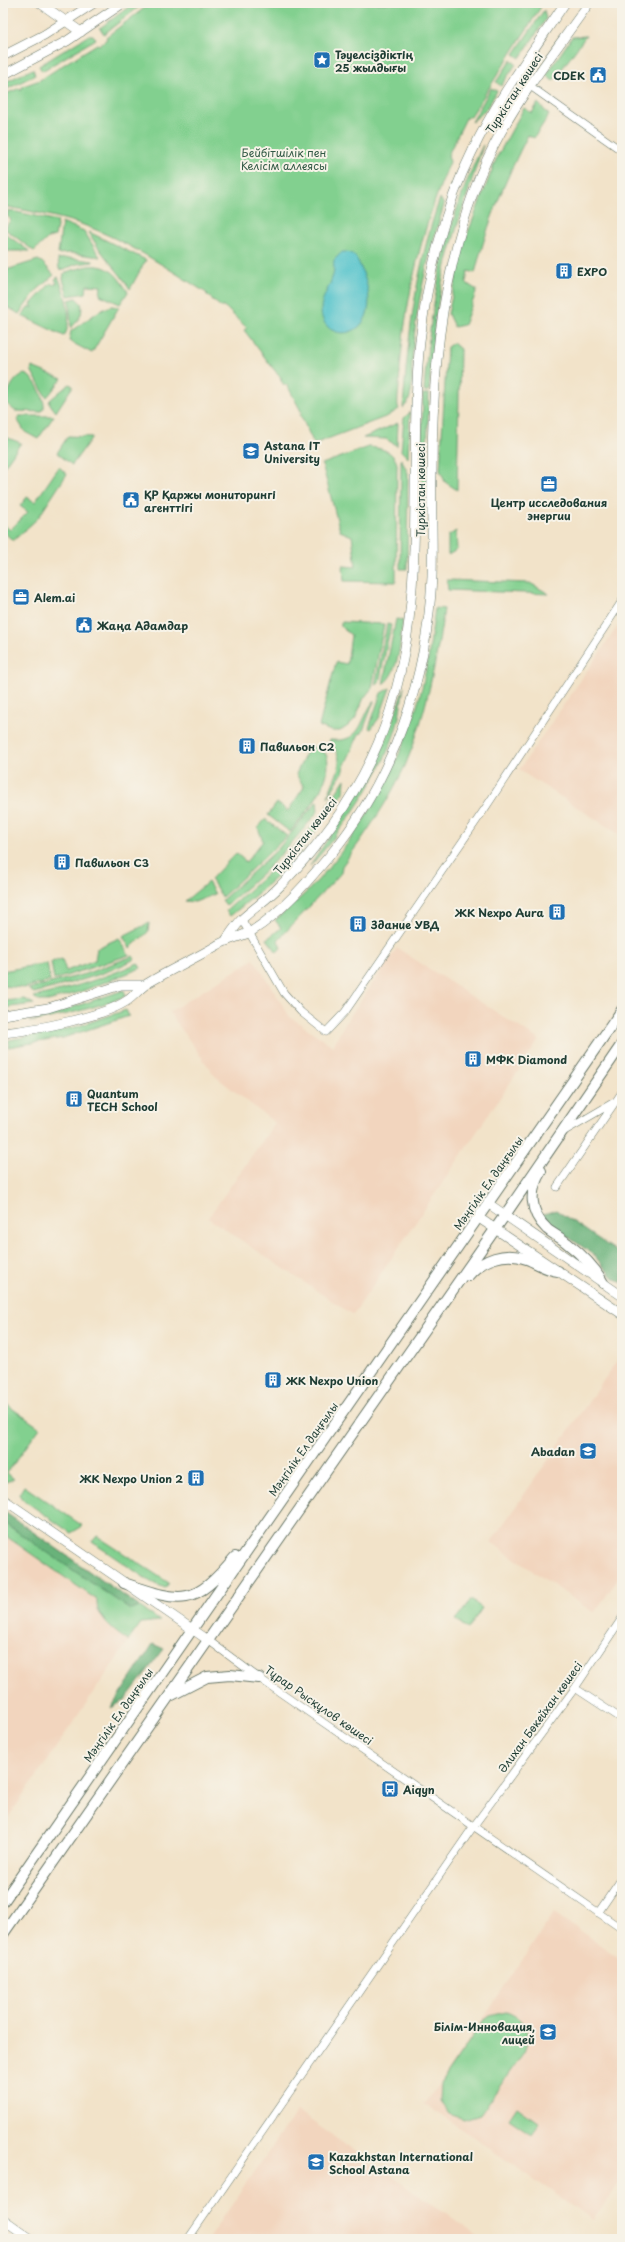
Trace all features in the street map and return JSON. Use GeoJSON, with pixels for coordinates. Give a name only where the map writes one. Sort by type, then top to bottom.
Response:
{"type":"FeatureCollection","features":[{"type":"Feature","properties":{"kind":"main road","name":"Мәңгілік Ел даңғылы"},"geometry":{"type":"LineString","coordinates":[[3,1902],[489,1204],[622,1010]]}},
{"type":"Feature","properties":{"kind":"main road"},"geometry":{"type":"LineString","coordinates":[[3,1934],[505,1215],[622,1044]]}},
{"type":"Feature","properties":{"kind":"main road"},"geometry":{"type":"LineString","coordinates":[[557,1137],[549,1158],[534,1186],[532,1204],[537,1217],[546,1228],[566,1242],[591,1264],[603,1283]]}},
{"type":"Feature","properties":{"kind":"main road"},"geometry":{"type":"LineString","coordinates":[[438,1309],[455,1292],[475,1268],[496,1257],[510,1256],[526,1259],[547,1270],[558,1271]]}},
{"type":"Feature","properties":{"kind":"main road"},"geometry":{"type":"LineString","coordinates":[[124,1583],[171,1598],[192,1596],[201,1592],[215,1581],[274,1512]]}},
{"type":"Feature","properties":{"kind":"main road"},"geometry":{"type":"LineString","coordinates":[[170,1696],[207,1677],[230,1675],[259,1678]]}},
{"type":"Feature","properties":{"kind":"street"},"geometry":{"type":"LineString","coordinates":[[40,3],[81,32]]}},
{"type":"Feature","properties":{"kind":"street"},"geometry":{"type":"LineString","coordinates":[[3,56],[67,22],[94,3]]}},
{"type":"Feature","properties":{"kind":"street"},"geometry":{"type":"LineString","coordinates":[[3,75],[44,55],[123,3]]}},
{"type":"Feature","properties":{"kind":"street","name":"Түркістан көшесі"},"geometry":{"type":"LineString","coordinates":[[226,940],[242,920],[290,876],[340,812],[371,759],[390,711],[406,648],[413,598],[418,371],[427,294],[442,233],[463,170],[488,121],[565,3]]}},
{"type":"Feature","properties":{"kind":"street","name":"Түркістан көшесі"},"geometry":{"type":"LineString","coordinates":[[3,1034],[42,1028],[104,1010],[128,1001],[145,985],[226,940],[249,933],[304,884],[349,830],[382,775],[405,720],[421,660],[430,598],[432,431],[440,343],[448,285],[464,223],[486,162],[501,132],[589,3]]}},
{"type":"Feature","properties":{"kind":"street"},"geometry":{"type":"LineString","coordinates":[[516,76],[622,151]]}},
{"type":"Feature","properties":{"kind":"street"},"geometry":{"type":"LineString","coordinates":[[242,920],[284,993],[301,1012],[326,1032],[345,1012],[486,807],[622,601]]}},
{"type":"Feature","properties":{"kind":"street","name":"Түркістан көшесі"},"geometry":{"type":"LineString","coordinates":[[3,1015],[48,1008],[121,985],[145,985]]}},
{"type":"Feature","properties":{"kind":"street"},"geometry":{"type":"LineString","coordinates":[[556,1187],[622,1092]]}},
{"type":"Feature","properties":{"kind":"street"},"geometry":{"type":"LineString","coordinates":[[557,1137],[616,1101]]}},
{"type":"Feature","properties":{"kind":"street"},"geometry":{"type":"LineString","coordinates":[[489,1204],[622,1296]]}},
{"type":"Feature","properties":{"kind":"street"},"geometry":{"type":"LineString","coordinates":[[479,1218],[622,1314]]}},
{"type":"Feature","properties":{"kind":"street"},"geometry":{"type":"LineString","coordinates":[[603,1283],[622,1289]]}},
{"type":"Feature","properties":{"kind":"street","name":"Тұрар Рысқұлов көшесі"},"geometry":{"type":"LineString","coordinates":[[3,1499],[208,1640],[259,1678],[473,1827],[622,1929]]}},
{"type":"Feature","properties":{"kind":"street","name":"Әлихан Бөкейхан көшесі"},"geometry":{"type":"LineString","coordinates":[[188,2239],[473,1827],[575,1688],[622,1618]]}},
{"type":"Feature","properties":{"kind":"street"},"geometry":{"type":"LineString","coordinates":[[575,1688],[622,1719]]}},
{"type":"Feature","properties":{"kind":"street"},"geometry":{"type":"LineString","coordinates":[[598,1913],[622,1878]]}},
{"type":"Feature","properties":{"kind":"street"},"geometry":{"type":"LineString","coordinates":[[3,2219],[31,2239]]}},
{"type":"Feature","properties":{"kind":"shaded area"},"geometry":{"type":"Polygon","coordinates":[[[622,620],[622,836],[519,770],[622,620]]]}},
{"type":"Feature","properties":{"kind":"shaded area"},"geometry":{"type":"Polygon","coordinates":[[[397,948],[539,1040],[353,1315],[208,1218],[275,1123],[215,1076],[169,1012],[254,959],[290,1017],[333,1046],[344,1025],[397,948]]]}},
{"type":"Feature","properties":{"kind":"shaded area","name":"Abadan"},"geometry":{"type":"Polygon","coordinates":[[[619,1358],[622,1360],[622,1573],[594,1613],[491,1542],[619,1358]]]}},
{"type":"Feature","properties":{"kind":"shaded area"},"geometry":{"type":"Polygon","coordinates":[[[3,1528],[141,1623],[3,1825],[3,1528]]]}},
{"type":"Feature","properties":{"kind":"shaded area","name":"Білім-Инновация, лицей"},"geometry":{"type":"Polygon","coordinates":[[[554,1913],[622,1960],[622,2179],[593,2220],[425,2104],[554,1913]]]}},
{"type":"Feature","properties":{"kind":"shaded area","name":"Kazakhstan International School Astana"},"geometry":{"type":"Polygon","coordinates":[[[297,2111],[482,2239],[208,2239],[297,2111]]]}},
{"type":"Feature","properties":{"kind":"green space"},"geometry":{"type":"Polygon","coordinates":[[[134,3],[144,3],[104,34],[100,28],[134,3]]]}},
{"type":"Feature","properties":{"kind":"green space","name":"Бейбітшілік пен Келісім аллеясы"},"geometry":{"type":"Polygon","coordinates":[[[151,3],[200,3],[202,7],[206,3],[535,3],[541,7],[471,116],[466,118],[448,155],[450,162],[430,215],[409,299],[401,356],[398,401],[399,409],[388,416],[314,444],[300,414],[302,413],[287,385],[284,385],[280,379],[282,378],[244,330],[247,328],[225,307],[221,307],[206,294],[208,294],[163,265],[114,238],[81,224],[3,206],[3,95],[20,88],[21,90],[23,86],[40,80],[74,58],[77,59],[76,57],[97,44],[99,45],[107,39],[106,37],[151,3]]]}},
{"type":"Feature","properties":{"kind":"green space"},"geometry":{"type":"Polygon","coordinates":[[[544,10],[546,19],[520,58],[514,54],[544,10]]]}},
{"type":"Feature","properties":{"kind":"green space"},"geometry":{"type":"Polygon","coordinates":[[[89,35],[93,35],[96,39],[42,71],[39,66],[89,35]]]}},
{"type":"Feature","properties":{"kind":"green space"},"geometry":{"type":"Polygon","coordinates":[[[586,36],[553,81],[546,75],[572,37],[586,36]]]}},
{"type":"Feature","properties":{"kind":"green space"},"geometry":{"type":"Polygon","coordinates":[[[511,60],[516,64],[501,86],[496,82],[511,60]]]}},
{"type":"Feature","properties":{"kind":"green space"},"geometry":{"type":"Polygon","coordinates":[[[33,69],[35,75],[3,91],[3,83],[33,69]]]}},
{"type":"Feature","properties":{"kind":"green space"},"geometry":{"type":"Polygon","coordinates":[[[491,88],[497,91],[487,108],[472,122],[491,88]]]}},
{"type":"Feature","properties":{"kind":"green space"},"geometry":{"type":"Polygon","coordinates":[[[538,103],[549,115],[534,138],[528,135],[497,202],[475,273],[468,271],[466,283],[477,290],[464,325],[454,327],[448,314],[464,243],[497,157],[524,108],[532,113],[538,103]]]}},
{"type":"Feature","properties":{"kind":"green space"},"geometry":{"type":"Polygon","coordinates":[[[483,145],[458,224],[442,283],[432,347],[429,391],[424,391],[430,328],[435,296],[449,234],[470,174],[483,145]]]}},
{"type":"Feature","properties":{"kind":"green space"},"geometry":{"type":"Polygon","coordinates":[[[440,198],[444,205],[423,282],[416,321],[412,361],[411,393],[407,404],[403,408],[414,302],[425,250],[440,198]]]}},
{"type":"Feature","properties":{"kind":"green space"},"geometry":{"type":"Polygon","coordinates":[[[8,210],[58,221],[55,236],[48,238],[34,251],[5,229],[11,220],[7,216],[8,210]]]}},
{"type":"Feature","properties":{"kind":"green space"},"geometry":{"type":"Polygon","coordinates":[[[62,222],[84,231],[100,257],[70,253],[58,254],[62,222]]]}},
{"type":"Feature","properties":{"kind":"green space"},"geometry":{"type":"Polygon","coordinates":[[[3,232],[29,251],[3,251],[3,232]]]}},
{"type":"Feature","properties":{"kind":"green space"},"geometry":{"type":"Polygon","coordinates":[[[89,232],[146,260],[130,289],[98,247],[89,232]]]}},
{"type":"Feature","properties":{"kind":"green space"},"geometry":{"type":"Polygon","coordinates":[[[69,258],[93,262],[77,264],[62,270],[59,269],[58,259],[69,258]]]}},
{"type":"Feature","properties":{"kind":"green space"},"geometry":{"type":"Polygon","coordinates":[[[38,260],[42,262],[54,275],[36,291],[19,314],[3,304],[3,271],[38,260]]]}},
{"type":"Feature","properties":{"kind":"green space"},"geometry":{"type":"Polygon","coordinates":[[[88,266],[96,266],[107,269],[120,280],[128,292],[120,304],[100,295],[101,286],[87,285],[86,293],[68,296],[63,279],[64,274],[69,271],[88,266]]]}},
{"type":"Feature","properties":{"kind":"green space"},"geometry":{"type":"Polygon","coordinates":[[[58,277],[66,298],[68,315],[67,330],[64,336],[22,316],[29,306],[33,308],[31,304],[51,283],[53,285],[57,283],[55,279],[58,277]]]}},
{"type":"Feature","properties":{"kind":"green space"},"geometry":{"type":"Polygon","coordinates":[[[76,298],[81,303],[82,311],[78,320],[71,328],[69,300],[76,298]]]}},
{"type":"Feature","properties":{"kind":"green space"},"geometry":{"type":"Polygon","coordinates":[[[111,306],[119,307],[92,353],[69,341],[71,331],[98,312],[111,306]]]}},
{"type":"Feature","properties":{"kind":"green space"},"geometry":{"type":"Polygon","coordinates":[[[453,343],[460,349],[457,490],[445,482],[440,470],[447,347],[453,343]]]}},
{"type":"Feature","properties":{"kind":"green space"},"geometry":{"type":"Polygon","coordinates":[[[32,367],[62,379],[48,396],[46,397],[31,370],[32,367]]]}},
{"type":"Feature","properties":{"kind":"green space"},"geometry":{"type":"Polygon","coordinates":[[[24,374],[32,379],[41,393],[44,408],[41,412],[15,411],[7,404],[7,396],[11,386],[20,376],[24,374]]]}},
{"type":"Feature","properties":{"kind":"green space"},"geometry":{"type":"Polygon","coordinates":[[[69,384],[73,386],[56,412],[49,403],[50,400],[69,384]]]}},
{"type":"Feature","properties":{"kind":"green space"},"geometry":{"type":"Polygon","coordinates":[[[423,394],[429,394],[425,512],[421,471],[423,394]]]}},
{"type":"Feature","properties":{"kind":"green space"},"geometry":{"type":"Polygon","coordinates":[[[410,412],[408,458],[401,451],[404,418],[410,412]]]}},
{"type":"Feature","properties":{"kind":"green space"},"geometry":{"type":"Polygon","coordinates":[[[19,416],[54,416],[38,439],[25,432],[17,419],[19,416]]]}},
{"type":"Feature","properties":{"kind":"green space"},"geometry":{"type":"Polygon","coordinates":[[[398,423],[397,446],[386,439],[363,438],[398,423]]]}},
{"type":"Feature","properties":{"kind":"green space"},"geometry":{"type":"Polygon","coordinates":[[[3,436],[21,443],[3,468],[3,436]]]}},
{"type":"Feature","properties":{"kind":"green space"},"geometry":{"type":"Polygon","coordinates":[[[68,436],[92,437],[72,465],[57,453],[68,436]]]}},
{"type":"Feature","properties":{"kind":"green space"},"geometry":{"type":"Polygon","coordinates":[[[369,447],[382,449],[390,453],[397,464],[396,582],[344,581],[343,566],[356,567],[352,536],[340,531],[322,464],[369,447]]]}},
{"type":"Feature","properties":{"kind":"green space"},"geometry":{"type":"Polygon","coordinates":[[[401,459],[408,473],[407,569],[400,569],[401,459]]]}},
{"type":"Feature","properties":{"kind":"green space"},"geometry":{"type":"Polygon","coordinates":[[[59,467],[67,474],[38,518],[13,541],[3,531],[3,524],[10,530],[28,512],[20,506],[27,497],[35,502],[59,467]]]}},
{"type":"Feature","properties":{"kind":"green space"},"geometry":{"type":"Polygon","coordinates":[[[456,531],[457,550],[448,555],[448,536],[456,531]]]}},
{"type":"Feature","properties":{"kind":"green space"},"geometry":{"type":"Polygon","coordinates":[[[447,580],[530,583],[549,594],[448,590],[447,580]]]}},
{"type":"Feature","properties":{"kind":"green space"},"geometry":{"type":"Polygon","coordinates":[[[435,608],[444,609],[438,648],[419,729],[405,766],[376,818],[342,866],[341,873],[278,940],[281,948],[277,952],[267,939],[281,928],[275,920],[309,890],[337,857],[370,809],[398,756],[409,729],[425,674],[435,608]]]}},
{"type":"Feature","properties":{"kind":"green space"},"geometry":{"type":"Polygon","coordinates":[[[396,619],[403,620],[398,655],[393,672],[389,679],[383,684],[396,619]]]}},
{"type":"Feature","properties":{"kind":"green space"},"geometry":{"type":"Polygon","coordinates":[[[341,622],[384,624],[372,688],[364,698],[355,719],[340,731],[331,731],[319,726],[336,662],[347,664],[351,635],[341,627],[341,622]]]}},
{"type":"Feature","properties":{"kind":"green space"},"geometry":{"type":"Polygon","coordinates":[[[387,624],[391,625],[379,683],[375,685],[387,624]]]}},
{"type":"Feature","properties":{"kind":"green space"},"geometry":{"type":"Polygon","coordinates":[[[404,687],[399,717],[394,736],[386,756],[350,816],[310,866],[351,805],[373,768],[394,718],[404,687]]]}},
{"type":"Feature","properties":{"kind":"green space"},"geometry":{"type":"Polygon","coordinates":[[[390,688],[379,718],[371,729],[369,728],[381,693],[390,688]]]}},
{"type":"Feature","properties":{"kind":"green space"},"geometry":{"type":"Polygon","coordinates":[[[374,701],[362,733],[359,734],[343,772],[328,797],[339,762],[335,749],[329,742],[330,740],[349,738],[354,734],[359,729],[374,701]]]}},
{"type":"Feature","properties":{"kind":"green space"},"geometry":{"type":"Polygon","coordinates":[[[310,745],[326,754],[328,764],[327,774],[323,785],[311,806],[290,832],[268,815],[277,803],[288,811],[304,787],[296,774],[310,745]]]}},
{"type":"Feature","properties":{"kind":"green space"},"geometry":{"type":"Polygon","coordinates":[[[345,779],[344,792],[328,816],[327,806],[345,779]]]}},
{"type":"Feature","properties":{"kind":"green space"},"geometry":{"type":"Polygon","coordinates":[[[317,801],[318,811],[297,837],[275,861],[226,905],[222,900],[278,849],[317,801]]]}},
{"type":"Feature","properties":{"kind":"green space"},"geometry":{"type":"Polygon","coordinates":[[[322,815],[318,827],[309,841],[284,870],[230,916],[226,911],[280,862],[322,815]]]}},
{"type":"Feature","properties":{"kind":"green space"},"geometry":{"type":"Polygon","coordinates":[[[265,819],[287,836],[222,897],[211,879],[236,853],[246,862],[263,841],[258,828],[265,819]]]}},
{"type":"Feature","properties":{"kind":"green space"},"geometry":{"type":"Polygon","coordinates":[[[208,882],[215,894],[195,902],[185,901],[208,882]]]}},
{"type":"Feature","properties":{"kind":"green space"},"geometry":{"type":"Polygon","coordinates":[[[149,923],[148,932],[130,948],[123,936],[149,923]]]}},
{"type":"Feature","properties":{"kind":"green space"},"geometry":{"type":"Polygon","coordinates":[[[119,938],[129,955],[54,980],[51,962],[62,959],[66,971],[95,960],[97,948],[119,938]]]}},
{"type":"Feature","properties":{"kind":"green space"},"geometry":{"type":"Polygon","coordinates":[[[133,956],[135,959],[123,965],[85,979],[34,993],[28,989],[85,974],[133,956]]]}},
{"type":"Feature","properties":{"kind":"green space"},"geometry":{"type":"Polygon","coordinates":[[[47,963],[50,981],[24,988],[3,986],[3,971],[47,963]]]}},
{"type":"Feature","properties":{"kind":"green space"},"geometry":{"type":"Polygon","coordinates":[[[138,963],[141,968],[80,992],[48,1001],[40,1001],[33,997],[87,983],[138,963]]]}},
{"type":"Feature","properties":{"kind":"green space"},"geometry":{"type":"Polygon","coordinates":[[[124,990],[126,996],[78,1011],[29,1022],[124,990]]]}},
{"type":"Feature","properties":{"kind":"green space"},"geometry":{"type":"Polygon","coordinates":[[[24,999],[34,1004],[3,1008],[3,1001],[24,999]]]}},
{"type":"Feature","properties":{"kind":"green space"},"geometry":{"type":"Polygon","coordinates":[[[126,1010],[129,1016],[63,1038],[8,1047],[9,1040],[76,1027],[126,1010]]]}},
{"type":"Feature","properties":{"kind":"green space"},"geometry":{"type":"Polygon","coordinates":[[[556,1210],[622,1255],[622,1283],[612,1277],[593,1254],[543,1220],[541,1215],[556,1210]]]}},
{"type":"Feature","properties":{"kind":"green space"},"geometry":{"type":"Polygon","coordinates":[[[3,1402],[40,1428],[7,1473],[14,1479],[3,1483],[3,1402]]]}},
{"type":"Feature","properties":{"kind":"green space"},"geometry":{"type":"Polygon","coordinates":[[[24,1486],[83,1526],[71,1533],[22,1499],[19,1494],[24,1486]]]}},
{"type":"Feature","properties":{"kind":"green space"},"geometry":{"type":"Polygon","coordinates":[[[3,1511],[160,1621],[141,1623],[128,1641],[107,1624],[99,1613],[97,1600],[3,1534],[3,1511]]]}},
{"type":"Feature","properties":{"kind":"green space"},"geometry":{"type":"Polygon","coordinates":[[[3,1511],[140,1607],[131,1610],[3,1522],[3,1511]]]}},
{"type":"Feature","properties":{"kind":"green space"},"geometry":{"type":"Polygon","coordinates":[[[97,1536],[169,1583],[165,1588],[151,1582],[92,1542],[97,1536]]]}},
{"type":"Feature","properties":{"kind":"green space"},"geometry":{"type":"Polygon","coordinates":[[[471,1600],[482,1608],[468,1629],[456,1620],[471,1600]]]}},
{"type":"Feature","properties":{"kind":"green space"},"geometry":{"type":"Polygon","coordinates":[[[153,1644],[164,1649],[125,1700],[111,1708],[153,1644]]]}},
{"type":"Feature","properties":{"kind":"green space"},"geometry":{"type":"Polygon","coordinates":[[[506,2012],[518,2018],[525,2027],[527,2039],[524,2052],[480,2114],[464,2119],[449,2114],[439,2101],[440,2084],[483,2021],[490,2016],[506,2012]]]}},
{"type":"Feature","properties":{"kind":"green space"},"geometry":{"type":"Polygon","coordinates":[[[517,2107],[539,2123],[531,2134],[509,2119],[517,2107]]]}},
{"type":"Feature","properties":{"kind":"water"},"geometry":{"type":"Polygon","coordinates":[[[342,252],[352,254],[356,258],[361,268],[368,292],[368,310],[362,323],[353,331],[342,333],[332,330],[324,322],[321,306],[333,276],[334,260],[342,252]]]}},
{"type":"Feature","properties":{"kind":"place","name":"Тәуелсіздіктің 25 жылдығы"},"geometry":{"type":"Point","coordinates":[322,60]}},
{"type":"Feature","properties":{"kind":"place","name":"CDEK"},"geometry":{"type":"Point","coordinates":[598,75]}},
{"type":"Feature","properties":{"kind":"place","name":"EXPO"},"geometry":{"type":"Point","coordinates":[564,271]}},
{"type":"Feature","properties":{"kind":"place","name":"Astana IT University"},"geometry":{"type":"Point","coordinates":[251,451]}},
{"type":"Feature","properties":{"kind":"place","name":"Центр исследования энергии"},"geometry":{"type":"Point","coordinates":[549,484]}},
{"type":"Feature","properties":{"kind":"place","name":"ҚР Қаржы мониторингі агенттігі"},"geometry":{"type":"Point","coordinates":[131,500]}},
{"type":"Feature","properties":{"kind":"place","name":"Alem.ai"},"geometry":{"type":"Point","coordinates":[21,597]}},
{"type":"Feature","properties":{"kind":"place","name":"Жаңа Адамдар"},"geometry":{"type":"Point","coordinates":[84,625]}},
{"type":"Feature","properties":{"kind":"place","name":"Павильон С2"},"geometry":{"type":"Point","coordinates":[247,746]}},
{"type":"Feature","properties":{"kind":"place","name":"Павильон С3"},"geometry":{"type":"Point","coordinates":[62,862]}},
{"type":"Feature","properties":{"kind":"place","name":"ЖК Nexpo Aura"},"geometry":{"type":"Point","coordinates":[557,912]}},
{"type":"Feature","properties":{"kind":"place","name":"Здание УВД"},"geometry":{"type":"Point","coordinates":[358,924]}},
{"type":"Feature","properties":{"kind":"place","name":"МФК Diamond"},"geometry":{"type":"Point","coordinates":[473,1059]}},
{"type":"Feature","properties":{"kind":"place","name":"Quantum TECH School"},"geometry":{"type":"Point","coordinates":[74,1099]}},
{"type":"Feature","properties":{"kind":"place","name":"ЖК Nexpo Union"},"geometry":{"type":"Point","coordinates":[273,1380]}},
{"type":"Feature","properties":{"kind":"place","name":"Abadan"},"geometry":{"type":"Point","coordinates":[588,1451]}},
{"type":"Feature","properties":{"kind":"place","name":"ЖК Nexpo Union 2"},"geometry":{"type":"Point","coordinates":[196,1478]}},
{"type":"Feature","properties":{"kind":"place","name":"Aiqyn"},"geometry":{"type":"Point","coordinates":[390,1789]}},
{"type":"Feature","properties":{"kind":"place","name":"Білім-Инновация, лицей"},"geometry":{"type":"Point","coordinates":[548,2032]}},
{"type":"Feature","properties":{"kind":"place","name":"Kazakhstan International School Astana"},"geometry":{"type":"Point","coordinates":[316,2162]}}]}
